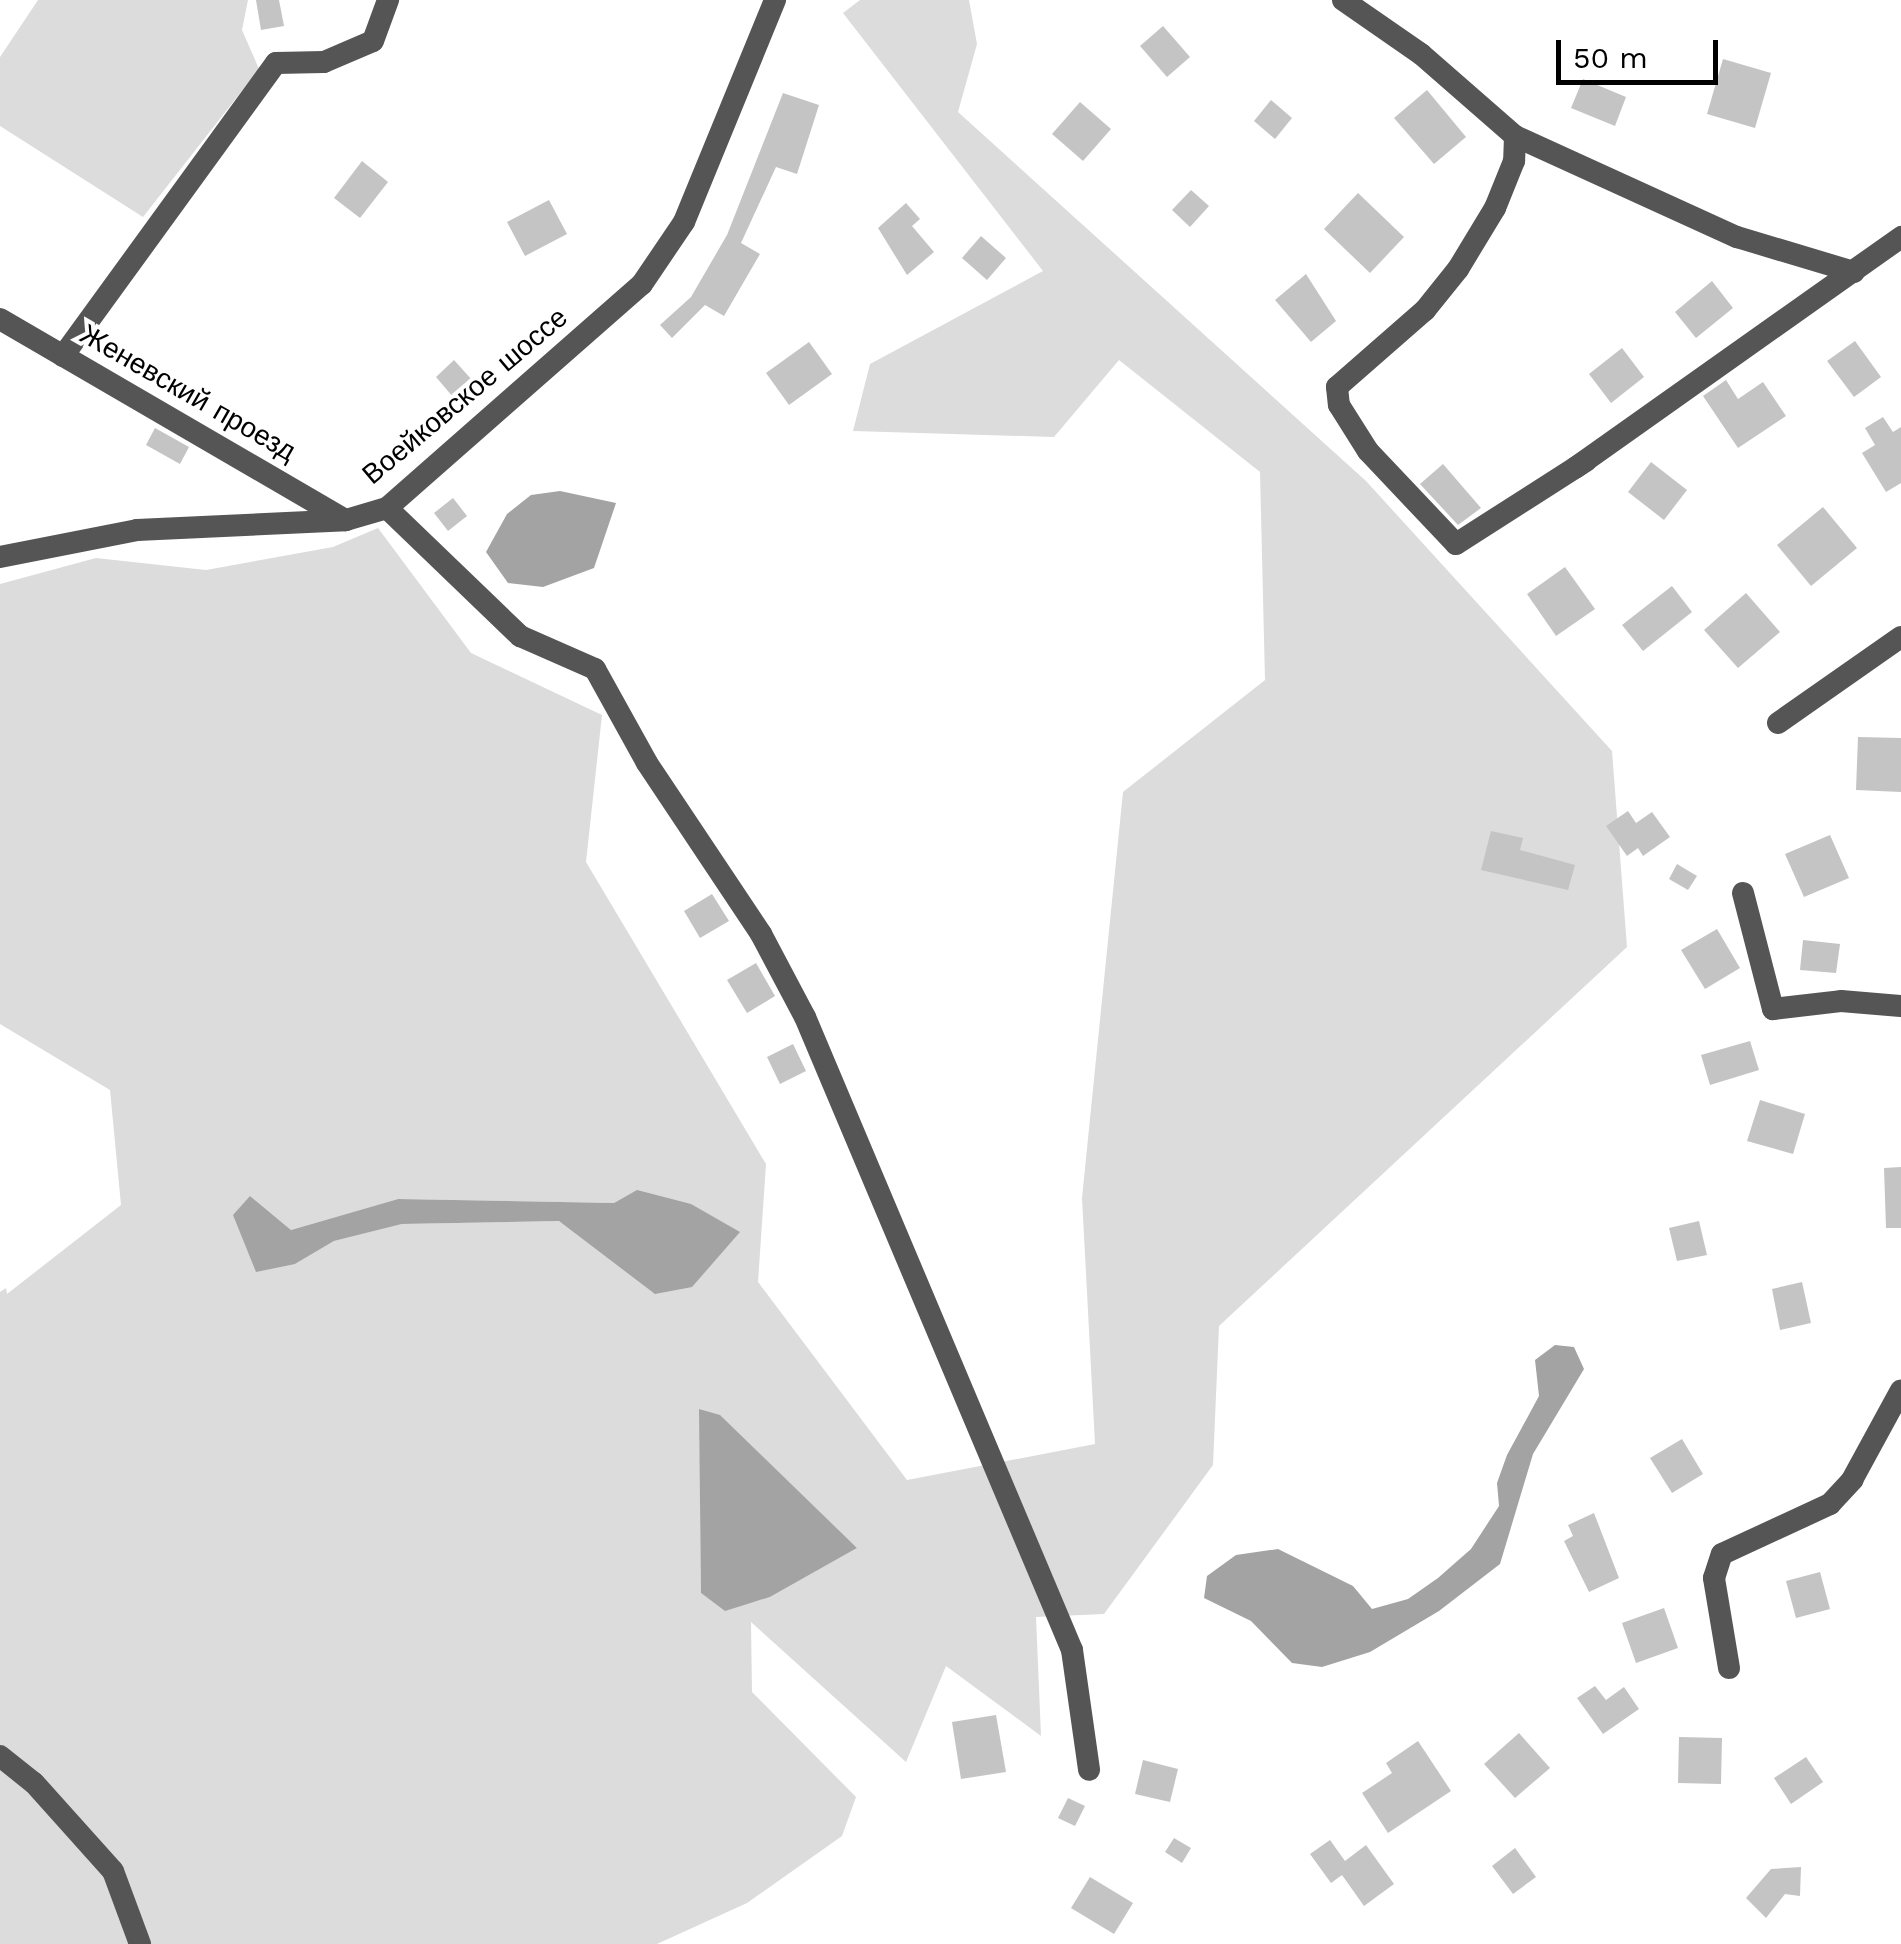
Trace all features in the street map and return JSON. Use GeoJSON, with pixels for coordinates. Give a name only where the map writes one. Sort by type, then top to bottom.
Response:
{"type":"FeatureCollection","features":[{"type":"Feature","properties":{"kind":"street"},"geometry":{"type":"LineString","coordinates":[[63,356],[276,63],[324,62],[372,41],[388,0]]}},
{"type":"Feature","properties":{"kind":"street","name":"Воейковское шоссе"},"geometry":{"type":"LineString","coordinates":[[0,556],[137,530],[346,520],[387,508],[642,284],[684,222],[775,0]]}},
{"type":"Feature","properties":{"kind":"street"},"geometry":{"type":"LineString","coordinates":[[1343,0],[1421,54],[1516,136],[1737,237],[1854,272]]}},
{"type":"Feature","properties":{"kind":"street"},"geometry":{"type":"LineString","coordinates":[[1516,136],[1514,161],[1494,208],[1458,268],[1425,310],[1337,387],[1340,406],[1368,451],[1456,544],[1580,465],[1901,237]]}},
{"type":"Feature","properties":{"kind":"street","name":"Женевский проезд"},"geometry":{"type":"LineString","coordinates":[[0,319],[346,520]]}},
{"type":"Feature","properties":{"kind":"street"},"geometry":{"type":"LineString","coordinates":[[387,508],[520,636],[595,669],[647,763],[761,934],[805,1017],[1072,1650],[1089,1770]]}},
{"type":"Feature","properties":{"kind":"street"},"geometry":{"type":"LineString","coordinates":[[1778,723],[1901,637]]}},
{"type":"Feature","properties":{"kind":"street"},"geometry":{"type":"LineString","coordinates":[[1743,893],[1773,1009],[1841,1001],[1901,1006]]}},
{"type":"Feature","properties":{"kind":"street"},"geometry":{"type":"LineString","coordinates":[[1729,1668],[1714,1578],[1722,1554],[1830,1504],[1852,1480],[1901,1390]]}},
{"type":"Feature","properties":{"kind":"street"},"geometry":{"type":"LineString","coordinates":[[0,1756],[112,1871],[140,1944]]}},
{"type":"Feature","properties":{"kind":"shaded area"},"geometry":{"type":"Polygon","coordinates":[[[38,0],[248,0],[242,30],[259,69],[143,217],[0,126],[0,57],[38,0]]]}},
{"type":"Feature","properties":{"kind":"shaded area"},"geometry":{"type":"Polygon","coordinates":[[[860,0],[969,0],[977,44],[958,112],[1366,481],[1612,751],[1627,947],[1219,1326],[1213,1465],[1104,1614],[1036,1617],[1041,1736],[946,1666],[906,1762],[751,1622],[752,1692],[856,1797],[842,1836],[747,1903],[657,1944],[0,1944],[0,1292],[6,1288],[7,1294],[121,1205],[110,1090],[0,1024],[0,584],[96,558],[206,570],[333,547],[378,528],[471,653],[602,715],[586,862],[766,1164],[758,1282],[907,1480],[1095,1444],[1082,1198],[1123,792],[1265,680],[1260,472],[1119,360],[1054,437],[853,431],[870,364],[1043,271],[843,13],[860,0]],[[638,1190],[614,1203],[398,1199],[291,1230],[250,1196],[295,1264],[334,1241],[402,1224],[559,1221],[584,1234],[638,1190]],[[700,1409],[701,1593],[725,1610],[770,1597],[857,1548],[700,1409]]]}},
{"type":"Feature","properties":{"kind":"shaded area"},"geometry":{"type":"Polygon","coordinates":[[[560,491],[616,503],[594,568],[543,587],[508,583],[486,552],[507,514],[531,495],[560,491]]]}},
{"type":"Feature","properties":{"kind":"shaded area"},"geometry":{"type":"Polygon","coordinates":[[[637,1190],[691,1204],[740,1232],[692,1287],[655,1294],[559,1221],[402,1224],[334,1241],[295,1264],[256,1272],[233,1215],[250,1196],[291,1230],[398,1199],[614,1203],[637,1190]]]}},
{"type":"Feature","properties":{"kind":"shaded area"},"geometry":{"type":"Polygon","coordinates":[[[1555,1345],[1574,1347],[1584,1369],[1533,1454],[1500,1564],[1439,1611],[1370,1652],[1322,1667],[1292,1663],[1251,1621],[1204,1598],[1207,1576],[1236,1555],[1278,1549],[1353,1586],[1372,1609],[1408,1599],[1438,1578],[1471,1549],[1499,1506],[1497,1483],[1507,1455],[1539,1396],[1535,1360],[1555,1345]]]}},
{"type":"Feature","properties":{"kind":"shaded area"},"geometry":{"type":"Polygon","coordinates":[[[699,1409],[720,1415],[857,1548],[770,1597],[725,1611],[701,1593],[699,1409]]]}},
{"type":"Feature","properties":{"kind":"building"},"geometry":{"type":"Polygon","coordinates":[[[256,0],[279,0],[284,26],[261,30],[256,0]]]}},
{"type":"Feature","properties":{"kind":"building"},"geometry":{"type":"Polygon","coordinates":[[[1163,26],[1190,57],[1167,77],[1140,46],[1163,26]]]}},
{"type":"Feature","properties":{"kind":"building"},"geometry":{"type":"Polygon","coordinates":[[[1723,59],[1771,73],[1755,128],[1707,114],[1723,59]]]}},
{"type":"Feature","properties":{"kind":"building"},"geometry":{"type":"Polygon","coordinates":[[[1583,79],[1626,97],[1615,126],[1571,108],[1583,79]]]}},
{"type":"Feature","properties":{"kind":"building"},"geometry":{"type":"Polygon","coordinates":[[[1427,90],[1466,137],[1434,164],[1394,118],[1427,90]]]}},
{"type":"Feature","properties":{"kind":"building"},"geometry":{"type":"Polygon","coordinates":[[[783,93],[819,105],[797,174],[776,167],[741,243],[760,254],[724,316],[705,305],[672,338],[660,325],[691,297],[727,235],[783,93]]]}},
{"type":"Feature","properties":{"kind":"building"},"geometry":{"type":"Polygon","coordinates":[[[1271,100],[1292,118],[1275,139],[1254,121],[1271,100]]]}},
{"type":"Feature","properties":{"kind":"building"},"geometry":{"type":"Polygon","coordinates":[[[1080,102],[1111,129],[1083,161],[1052,134],[1080,102]]]}},
{"type":"Feature","properties":{"kind":"building"},"geometry":{"type":"Polygon","coordinates":[[[362,161],[388,182],[360,218],[334,198],[362,161]]]}},
{"type":"Feature","properties":{"kind":"building"},"geometry":{"type":"Polygon","coordinates":[[[1191,190],[1209,206],[1190,227],[1172,210],[1191,190]]]}},
{"type":"Feature","properties":{"kind":"building"},"geometry":{"type":"Polygon","coordinates":[[[1358,193],[1404,237],[1370,273],[1324,229],[1358,193]]]}},
{"type":"Feature","properties":{"kind":"building"},"geometry":{"type":"Polygon","coordinates":[[[549,200],[567,234],[525,256],[507,222],[549,200]]]}},
{"type":"Feature","properties":{"kind":"building"},"geometry":{"type":"Polygon","coordinates":[[[906,203],[920,219],[912,226],[934,252],[907,275],[878,228],[906,203]]]}},
{"type":"Feature","properties":{"kind":"building"},"geometry":{"type":"Polygon","coordinates":[[[981,236],[1006,258],[987,280],[962,258],[981,236]]]}},
{"type":"Feature","properties":{"kind":"building"},"geometry":{"type":"Polygon","coordinates":[[[1306,274],[1336,321],[1311,342],[1275,300],[1306,274]]]}},
{"type":"Feature","properties":{"kind":"building"},"geometry":{"type":"Polygon","coordinates":[[[1712,281],[1733,308],[1696,338],[1675,312],[1712,281]]]}},
{"type":"Feature","properties":{"kind":"building"},"geometry":{"type":"Polygon","coordinates":[[[1855,341],[1881,377],[1854,397],[1827,361],[1855,341]]]}},
{"type":"Feature","properties":{"kind":"building"},"geometry":{"type":"Polygon","coordinates":[[[809,342],[832,374],[789,405],[766,373],[809,342]]]}},
{"type":"Feature","properties":{"kind":"building"},"geometry":{"type":"Polygon","coordinates":[[[1622,348],[1644,377],[1611,403],[1589,374],[1622,348]]]}},
{"type":"Feature","properties":{"kind":"building"},"geometry":{"type":"Polygon","coordinates":[[[454,360],[472,380],[453,397],[436,377],[454,360]]]}},
{"type":"Feature","properties":{"kind":"building"},"geometry":{"type":"Polygon","coordinates":[[[1726,380],[1738,399],[1763,382],[1786,416],[1738,448],[1703,396],[1726,380]]]}},
{"type":"Feature","properties":{"kind":"building"},"geometry":{"type":"Polygon","coordinates":[[[1883,417],[1893,432],[1901,427],[1901,483],[1886,492],[1862,453],[1875,445],[1865,428],[1883,417]]]}},
{"type":"Feature","properties":{"kind":"building"},"geometry":{"type":"Polygon","coordinates":[[[155,428],[189,447],[180,464],[146,445],[155,428]]]}},
{"type":"Feature","properties":{"kind":"building"},"geometry":{"type":"Polygon","coordinates":[[[1651,462],[1687,490],[1664,520],[1628,492],[1651,462]]]}},
{"type":"Feature","properties":{"kind":"building"},"geometry":{"type":"Polygon","coordinates":[[[1443,464],[1481,508],[1458,525],[1420,484],[1443,464]]]}},
{"type":"Feature","properties":{"kind":"building"},"geometry":{"type":"Polygon","coordinates":[[[453,498],[467,516],[448,531],[434,513],[453,498]]]}},
{"type":"Feature","properties":{"kind":"building"},"geometry":{"type":"Polygon","coordinates":[[[1823,507],[1857,548],[1811,586],[1777,545],[1823,507]]]}},
{"type":"Feature","properties":{"kind":"building"},"geometry":{"type":"Polygon","coordinates":[[[1565,567],[1595,609],[1556,636],[1527,594],[1565,567]]]}},
{"type":"Feature","properties":{"kind":"building"},"geometry":{"type":"Polygon","coordinates":[[[1672,586],[1692,612],[1643,651],[1622,625],[1672,586]]]}},
{"type":"Feature","properties":{"kind":"building"},"geometry":{"type":"Polygon","coordinates":[[[1746,593],[1780,632],[1738,668],[1704,630],[1746,593]]]}},
{"type":"Feature","properties":{"kind":"building"},"geometry":{"type":"Polygon","coordinates":[[[1858,737],[1901,738],[1901,792],[1856,790],[1858,737]]]}},
{"type":"Feature","properties":{"kind":"building"},"geometry":{"type":"Polygon","coordinates":[[[1628,811],[1636,823],[1652,812],[1670,837],[1643,856],[1638,848],[1627,856],[1606,826],[1628,811]]]}},
{"type":"Feature","properties":{"kind":"building"},"geometry":{"type":"Polygon","coordinates":[[[1491,831],[1523,838],[1520,850],[1575,865],[1568,890],[1481,870],[1491,831]]]}},
{"type":"Feature","properties":{"kind":"building"},"geometry":{"type":"Polygon","coordinates":[[[1830,835],[1849,878],[1804,897],[1785,854],[1830,835]]]}},
{"type":"Feature","properties":{"kind":"building"},"geometry":{"type":"Polygon","coordinates":[[[1677,864],[1697,876],[1688,890],[1669,879],[1677,864]]]}},
{"type":"Feature","properties":{"kind":"building"},"geometry":{"type":"Polygon","coordinates":[[[712,894],[729,921],[700,938],[684,911],[712,894]]]}},
{"type":"Feature","properties":{"kind":"building"},"geometry":{"type":"Polygon","coordinates":[[[1717,929],[1740,968],[1705,989],[1681,950],[1717,929]]]}},
{"type":"Feature","properties":{"kind":"building"},"geometry":{"type":"Polygon","coordinates":[[[1803,940],[1840,944],[1836,973],[1800,970],[1803,940]]]}},
{"type":"Feature","properties":{"kind":"building"},"geometry":{"type":"Polygon","coordinates":[[[756,963],[775,996],[747,1013],[727,980],[756,963]]]}},
{"type":"Feature","properties":{"kind":"building"},"geometry":{"type":"Polygon","coordinates":[[[1750,1041],[1759,1070],[1710,1085],[1701,1055],[1750,1041]]]}},
{"type":"Feature","properties":{"kind":"building"},"geometry":{"type":"Polygon","coordinates":[[[793,1044],[806,1071],[780,1084],[767,1057],[793,1044]]]}},
{"type":"Feature","properties":{"kind":"building"},"geometry":{"type":"Polygon","coordinates":[[[1760,1100],[1805,1114],[1793,1154],[1747,1141],[1760,1100]]]}},
{"type":"Feature","properties":{"kind":"building"},"geometry":{"type":"Polygon","coordinates":[[[1901,1167],[1901,1228],[1886,1228],[1884,1168],[1901,1167]]]}},
{"type":"Feature","properties":{"kind":"building"},"geometry":{"type":"Polygon","coordinates":[[[1699,1221],[1707,1255],[1677,1261],[1669,1228],[1699,1221]]]}},
{"type":"Feature","properties":{"kind":"building"},"geometry":{"type":"Polygon","coordinates":[[[1802,1282],[1811,1323],[1780,1330],[1772,1289],[1802,1282]]]}},
{"type":"Feature","properties":{"kind":"building"},"geometry":{"type":"Polygon","coordinates":[[[1682,1439],[1703,1474],[1672,1493],[1650,1458],[1682,1439]]]}},
{"type":"Feature","properties":{"kind":"building"},"geometry":{"type":"Polygon","coordinates":[[[1594,1513],[1619,1578],[1589,1592],[1564,1541],[1573,1536],[1568,1525],[1594,1513]]]}},
{"type":"Feature","properties":{"kind":"building"},"geometry":{"type":"Polygon","coordinates":[[[1820,1572],[1830,1609],[1796,1618],[1786,1581],[1820,1572]]]}},
{"type":"Feature","properties":{"kind":"building"},"geometry":{"type":"Polygon","coordinates":[[[1664,1608],[1678,1648],[1636,1663],[1622,1623],[1664,1608]]]}},
{"type":"Feature","properties":{"kind":"building"},"geometry":{"type":"Polygon","coordinates":[[[1595,1686],[1606,1700],[1624,1687],[1639,1709],[1603,1734],[1577,1698],[1595,1686]]]}},
{"type":"Feature","properties":{"kind":"building"},"geometry":{"type":"Polygon","coordinates":[[[996,1715],[1006,1772],[961,1779],[952,1722],[996,1715]]]}},
{"type":"Feature","properties":{"kind":"building"},"geometry":{"type":"Polygon","coordinates":[[[1519,1733],[1550,1768],[1515,1798],[1484,1764],[1519,1733]]]}},
{"type":"Feature","properties":{"kind":"building"},"geometry":{"type":"Polygon","coordinates":[[[1679,1737],[1722,1738],[1721,1784],[1678,1783],[1679,1737]]]}},
{"type":"Feature","properties":{"kind":"building"},"geometry":{"type":"Polygon","coordinates":[[[1418,1741],[1451,1791],[1388,1833],[1362,1793],[1392,1773],[1386,1763],[1418,1741]]]}},
{"type":"Feature","properties":{"kind":"building"},"geometry":{"type":"Polygon","coordinates":[[[1806,1757],[1823,1782],[1791,1804],[1774,1778],[1806,1757]]]}},
{"type":"Feature","properties":{"kind":"building"},"geometry":{"type":"Polygon","coordinates":[[[1143,1760],[1178,1769],[1170,1802],[1135,1794],[1143,1760]]]}},
{"type":"Feature","properties":{"kind":"building"},"geometry":{"type":"Polygon","coordinates":[[[1068,1798],[1085,1806],[1075,1826],[1058,1818],[1068,1798]]]}},
{"type":"Feature","properties":{"kind":"building"},"geometry":{"type":"Polygon","coordinates":[[[1174,1838],[1191,1848],[1182,1863],[1165,1852],[1174,1838]]]}},
{"type":"Feature","properties":{"kind":"building"},"geometry":{"type":"Polygon","coordinates":[[[1330,1840],[1345,1861],[1366,1845],[1394,1884],[1364,1906],[1342,1875],[1331,1883],[1310,1854],[1330,1840]]]}},
{"type":"Feature","properties":{"kind":"building"},"geometry":{"type":"Polygon","coordinates":[[[1515,1848],[1536,1877],[1513,1894],[1492,1866],[1515,1848]]]}},
{"type":"Feature","properties":{"kind":"building"},"geometry":{"type":"Polygon","coordinates":[[[1801,1867],[1800,1896],[1785,1894],[1766,1918],[1746,1898],[1771,1869],[1801,1867]]]}},
{"type":"Feature","properties":{"kind":"building"},"geometry":{"type":"Polygon","coordinates":[[[1090,1877],[1133,1903],[1114,1934],[1071,1908],[1090,1877]]]}}]}
